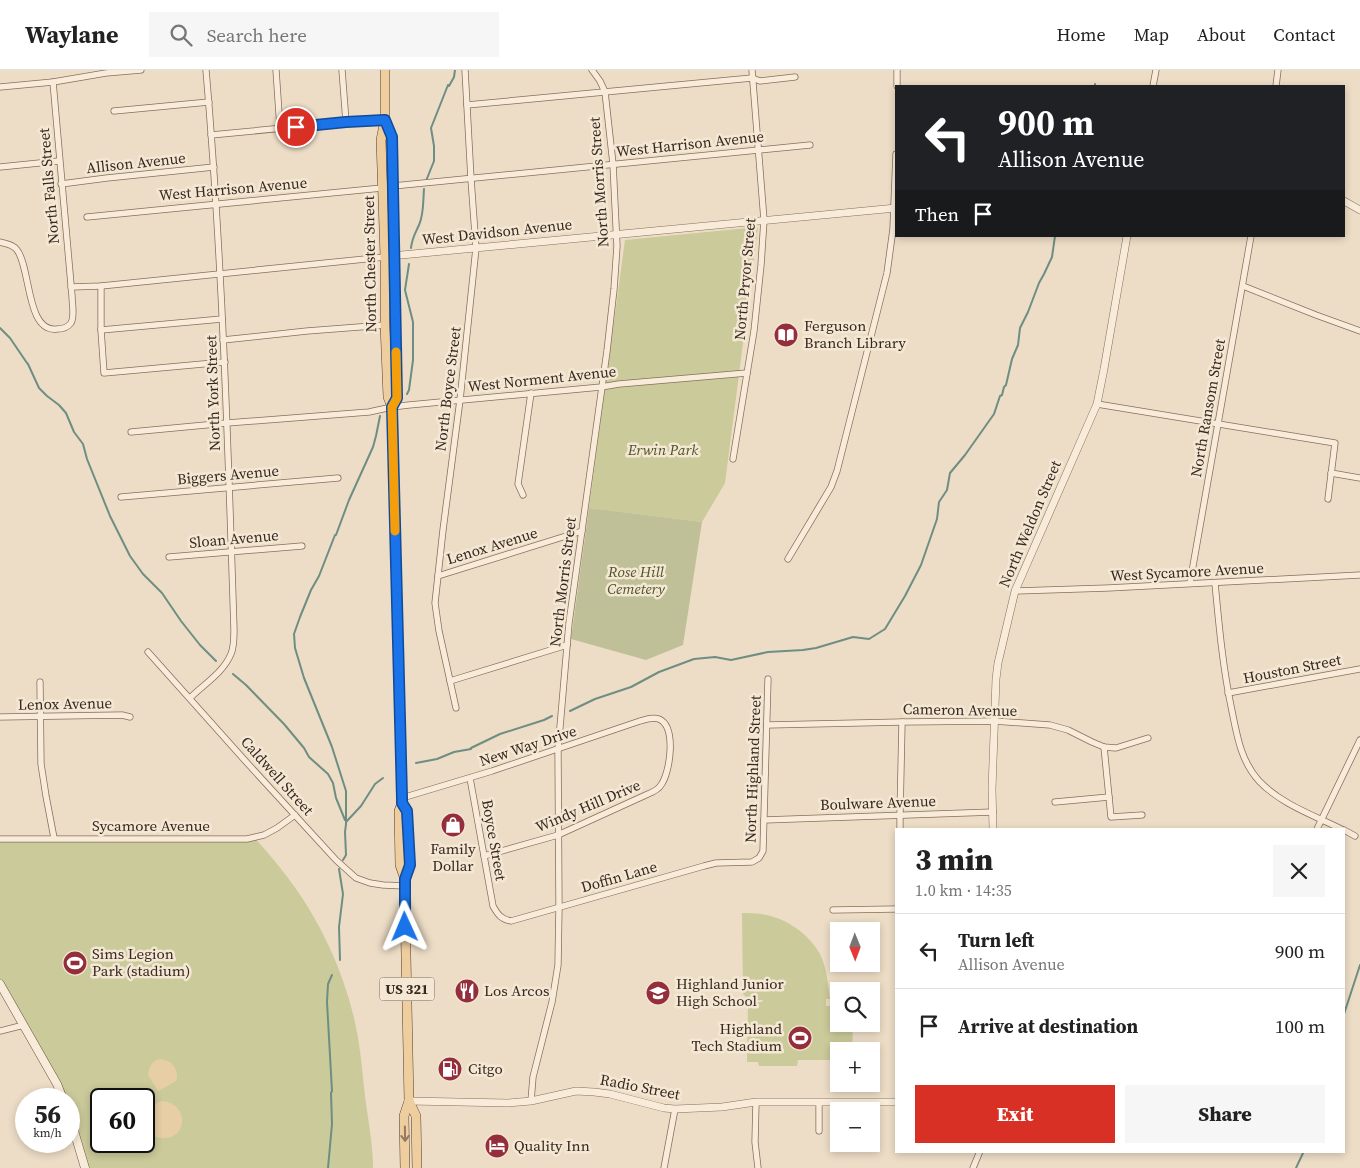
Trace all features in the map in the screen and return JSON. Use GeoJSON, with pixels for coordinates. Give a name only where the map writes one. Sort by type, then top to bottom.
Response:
{"type":"FeatureCollection","features":[{"type":"Feature","properties":{"kind":"main road","name":"North Chester Street"},"geometry":{"type":"LineString","coordinates":[[385,70],[385,120],[381,140],[382,188],[389,257],[397,398],[392,407]]}},
{"type":"Feature","properties":{"kind":"main road","name":"North Chester Street"},"geometry":{"type":"LineString","coordinates":[[385,120],[392,137],[393,186],[385,325],[388,397],[392,407],[402,801],[399,811],[400,865],[405,883],[409,1101],[404,1116],[405,1168]]}},
{"type":"Feature","properties":{"kind":"main road"},"geometry":{"type":"LineString","coordinates":[[0,984],[59,1088]]}},
{"type":"Feature","properties":{"kind":"main road","name":"North Chester Street"},"geometry":{"type":"LineString","coordinates":[[409,1101],[416,1116],[417,1168]]}},
{"type":"Feature","properties":{"kind":"main road"},"geometry":{"type":"LineString","coordinates":[[80,1150],[85,1167]]}},
{"type":"Feature","properties":{"kind":"street"},"geometry":{"type":"LineString","coordinates":[[0,87],[53,82],[106,72],[141,70]]}},
{"type":"Feature","properties":{"kind":"street","name":"North York Street"},"geometry":{"type":"LineString","coordinates":[[190,698],[219,673],[231,655],[234,630],[225,362],[214,167],[206,70]]}},
{"type":"Feature","properties":{"kind":"street"},"geometry":{"type":"LineString","coordinates":[[276,70],[280,128]]}},
{"type":"Feature","properties":{"kind":"street"},"geometry":{"type":"LineString","coordinates":[[342,70],[346,122]]}},
{"type":"Feature","properties":{"kind":"street","name":"North Boyce Street"},"geometry":{"type":"LineString","coordinates":[[456,708],[435,612],[435,602],[460,400],[476,248],[465,70]]}},
{"type":"Feature","properties":{"kind":"street","name":"North Morris Street"},"geometry":{"type":"LineString","coordinates":[[531,1101],[533,1077],[552,1002],[558,966],[558,750],[567,645],[614,289],[617,234],[613,164],[605,92],[592,70]]}},
{"type":"Feature","properties":{"kind":"street","name":"North Pryor Street"},"geometry":{"type":"LineString","coordinates":[[733,459],[754,331],[764,220],[752,70]]}},
{"type":"Feature","properties":{"kind":"street"},"geometry":{"type":"LineString","coordinates":[[897,70],[897,85]]}},
{"type":"Feature","properties":{"kind":"street"},"geometry":{"type":"LineString","coordinates":[[1153,85],[1156,70]]}},
{"type":"Feature","properties":{"kind":"street"},"geometry":{"type":"LineString","coordinates":[[1276,85],[1278,70]]}},
{"type":"Feature","properties":{"kind":"street"},"geometry":{"type":"LineString","coordinates":[[467,105],[752,78],[760,81],[795,77]]}},
{"type":"Feature","properties":{"kind":"street","name":"North Falls Street"},"geometry":{"type":"LineString","coordinates":[[0,242],[13,245],[18,250],[35,314],[41,324],[53,330],[69,325],[73,317],[53,82]]}},
{"type":"Feature","properties":{"kind":"street"},"geometry":{"type":"LineString","coordinates":[[114,111],[209,102]]}},
{"type":"Feature","properties":{"kind":"street"},"geometry":{"type":"LineString","coordinates":[[211,135],[385,120]]}},
{"type":"Feature","properties":{"kind":"street","name":"West Harrison Avenue"},"geometry":{"type":"LineString","coordinates":[[393,186],[810,145]]}},
{"type":"Feature","properties":{"kind":"street"},"geometry":{"type":"LineString","coordinates":[[0,167],[59,161]]}},
{"type":"Feature","properties":{"kind":"street","name":"Allison Avenue"},"geometry":{"type":"LineString","coordinates":[[62,184],[214,167]]}},
{"type":"Feature","properties":{"kind":"street","name":"West Harrison Avenue"},"geometry":{"type":"LineString","coordinates":[[86,217],[382,188]]}},
{"type":"Feature","properties":{"kind":"street"},"geometry":{"type":"LineString","coordinates":[[1345,202],[1360,210]]}},
{"type":"Feature","properties":{"kind":"street"},"geometry":{"type":"LineString","coordinates":[[788,559],[831,487],[837,471],[884,288],[895,208]]}},
{"type":"Feature","properties":{"kind":"street","name":"West Davidson Avenue"},"geometry":{"type":"LineString","coordinates":[[71,288],[895,208]]}},
{"type":"Feature","properties":{"kind":"street","name":"North Weldon Street"},"geometry":{"type":"LineString","coordinates":[[993,828],[994,721],[998,663],[1015,591],[1097,404],[1127,237]]}},
{"type":"Feature","properties":{"kind":"street","name":"North Ransom Street"},"geometry":{"type":"LineString","coordinates":[[1190,584],[1243,286],[1250,237]]}},
{"type":"Feature","properties":{"kind":"street"},"geometry":{"type":"LineString","coordinates":[[101,286],[101,330],[104,373],[225,362]]}},
{"type":"Feature","properties":{"kind":"street"},"geometry":{"type":"LineString","coordinates":[[1243,286],[1360,331]]}},
{"type":"Feature","properties":{"kind":"street"},"geometry":{"type":"LineString","coordinates":[[101,330],[222,319]]}},
{"type":"Feature","properties":{"kind":"street"},"geometry":{"type":"LineString","coordinates":[[223,340],[385,325]]}},
{"type":"Feature","properties":{"kind":"street","name":"West Norment Avenue"},"geometry":{"type":"LineString","coordinates":[[131,432],[369,412],[392,407],[747,373]]}},
{"type":"Feature","properties":{"kind":"street"},"geometry":{"type":"LineString","coordinates":[[523,496],[518,484],[531,394]]}},
{"type":"Feature","properties":{"kind":"street"},"geometry":{"type":"LineString","coordinates":[[1097,404],[1335,443],[1328,499]]}},
{"type":"Feature","properties":{"kind":"street"},"geometry":{"type":"LineString","coordinates":[[1331,473],[1360,478]]}},
{"type":"Feature","properties":{"kind":"street","name":"Biggers Avenue"},"geometry":{"type":"LineString","coordinates":[[121,497],[338,478]]}},
{"type":"Feature","properties":{"kind":"street","name":"Lenox Avenue"},"geometry":{"type":"LineString","coordinates":[[438,576],[582,531]]}},
{"type":"Feature","properties":{"kind":"street","name":"Sloan Avenue"},"geometry":{"type":"LineString","coordinates":[[169,557],[302,546]]}},
{"type":"Feature","properties":{"kind":"street","name":"West Sycamore Avenue"},"geometry":{"type":"LineString","coordinates":[[1015,591],[1360,575]]}},
{"type":"Feature","properties":{"kind":"street"},"geometry":{"type":"LineString","coordinates":[[1215,583],[1228,693],[1243,756],[1253,773],[1281,799],[1338,828]]}},
{"type":"Feature","properties":{"kind":"street"},"geometry":{"type":"LineString","coordinates":[[450,681],[567,645]]}},
{"type":"Feature","properties":{"kind":"street","name":"Caldwell Street"},"geometry":{"type":"LineString","coordinates":[[148,652],[336,860],[356,878],[382,885],[405,883]]}},
{"type":"Feature","properties":{"kind":"street","name":"Houston Street"},"geometry":{"type":"LineString","coordinates":[[1228,693],[1360,669]]}},
{"type":"Feature","properties":{"kind":"street","name":"North Highland Street"},"geometry":{"type":"LineString","coordinates":[[759,858],[763,852],[768,679]]}},
{"type":"Feature","properties":{"kind":"street"},"geometry":{"type":"LineString","coordinates":[[40,682],[41,764],[54,838]]}},
{"type":"Feature","properties":{"kind":"street","name":"Lenox Avenue"},"geometry":{"type":"LineString","coordinates":[[0,717],[122,715],[130,717]]}},
{"type":"Feature","properties":{"kind":"street","name":"New Way Drive"},"geometry":{"type":"LineString","coordinates":[[402,801],[640,721],[653,718],[662,720]]}},
{"type":"Feature","properties":{"kind":"street","name":"Windy Hill Drive"},"geometry":{"type":"LineString","coordinates":[[484,856],[558,835],[658,789],[669,766],[671,746],[666,726],[662,720]]}},
{"type":"Feature","properties":{"kind":"street","name":"Cameron Avenue"},"geometry":{"type":"LineString","coordinates":[[767,725],[994,721],[1050,725],[1068,730],[1104,747]]}},
{"type":"Feature","properties":{"kind":"street"},"geometry":{"type":"LineString","coordinates":[[900,828],[902,722]]}},
{"type":"Feature","properties":{"kind":"street"},"geometry":{"type":"LineString","coordinates":[[1142,815],[1111,817],[1104,747],[1116,748],[1148,738]]}},
{"type":"Feature","properties":{"kind":"street"},"geometry":{"type":"LineString","coordinates":[[1318,828],[1360,740]]}},
{"type":"Feature","properties":{"kind":"street","name":"Boyce Street"},"geometry":{"type":"LineString","coordinates":[[470,778],[493,906]]}},
{"type":"Feature","properties":{"kind":"street"},"geometry":{"type":"LineString","coordinates":[[1055,802],[1109,797]]}},
{"type":"Feature","properties":{"kind":"street","name":"Boulware Avenue"},"geometry":{"type":"LineString","coordinates":[[764,820],[993,812]]}},
{"type":"Feature","properties":{"kind":"street","name":"Sycamore Avenue"},"geometry":{"type":"LineString","coordinates":[[0,839],[247,839],[264,835],[295,815]]}},
{"type":"Feature","properties":{"kind":"street"},"geometry":{"type":"LineString","coordinates":[[1345,831],[1355,836]]}},
{"type":"Feature","properties":{"kind":"street","name":"Doffin Lane"},"geometry":{"type":"LineString","coordinates":[[493,906],[497,914],[511,921],[704,866],[716,863],[752,862],[759,858]]}},
{"type":"Feature","properties":{"kind":"street"},"geometry":{"type":"LineString","coordinates":[[833,910],[895,909]]}},
{"type":"Feature","properties":{"kind":"street"},"geometry":{"type":"LineString","coordinates":[[0,1031],[24,1025]]}},
{"type":"Feature","properties":{"kind":"street","name":"Radio Street"},"geometry":{"type":"LineString","coordinates":[[409,1101],[508,1103],[531,1101],[576,1091],[610,1094],[675,1109],[722,1107],[756,1102],[895,1102]]}},
{"type":"Feature","properties":{"kind":"street"},"geometry":{"type":"LineString","coordinates":[[756,1102],[755,1142],[758,1168]]}},
{"type":"Feature","properties":{"kind":"street"},"geometry":{"type":"LineString","coordinates":[[819,1102],[819,1131]]}},
{"type":"Feature","properties":{"kind":"street"},"geometry":{"type":"LineString","coordinates":[[664,1168],[675,1109]]}},
{"type":"Feature","properties":{"kind":"street"},"geometry":{"type":"LineString","coordinates":[[973,1168],[979,1153]]}},
{"type":"Feature","properties":{"kind":"green space","name":"Erwin Park"},"geometry":{"type":"Polygon","coordinates":[[[758,227],[725,483],[702,522],[589,508],[625,240],[758,227]]]}},
{"type":"Feature","properties":{"kind":"green space","name":"Rose Hill Cemetery"},"geometry":{"type":"Polygon","coordinates":[[[589,508],[702,522],[683,645],[646,660],[571,639],[589,508]]]}},
{"type":"Feature","properties":{"kind":"green space"},"geometry":{"type":"Polygon","coordinates":[[[254,837],[278,865],[305,902],[325,938],[341,975],[353,1014],[361,1055],[373,1168],[90,1168],[84,1166],[80,1152],[80,1088],[57,1088],[0,984],[0,839],[254,837]]]}},
{"type":"Feature","properties":{"kind":"green space"},"geometry":{"type":"Polygon","coordinates":[[[742,913],[761,914],[787,922],[809,939],[822,959],[827,976],[830,999],[826,999],[826,1006],[830,1006],[830,1032],[853,1032],[852,1042],[830,1042],[830,1060],[798,1060],[797,1066],[759,1066],[758,1062],[747,1062],[748,1003],[762,1002],[763,1000],[749,1000],[743,994],[742,913]]]}},
{"type":"Feature","properties":{"kind":"sand"},"geometry":{"type":"Polygon","coordinates":[[[160,1059],[168,1061],[174,1066],[177,1077],[176,1081],[158,1091],[148,1075],[151,1064],[160,1059]]]}},
{"type":"Feature","properties":{"kind":"sand"},"geometry":{"type":"Polygon","coordinates":[[[162,1101],[172,1104],[178,1109],[182,1117],[179,1131],[173,1136],[164,1138],[155,1136],[155,1104],[162,1101]]]}},
{"type":"Feature","properties":{"kind":"waterway"},"geometry":{"type":"LineString","coordinates":[[426,181],[434,161],[431,128],[448,85],[454,77],[455,70]]}},
{"type":"Feature","properties":{"kind":"waterway"},"geometry":{"type":"LineString","coordinates":[[411,248],[422,216],[424,189]]}},
{"type":"Feature","properties":{"kind":"waterway"},"geometry":{"type":"LineString","coordinates":[[570,711],[595,699],[631,687],[659,672],[694,659],[715,657],[731,660],[768,652],[816,648],[853,637],[869,639],[885,629],[921,565],[937,519],[939,502],[947,490],[950,473],[994,414],[1006,385],[1012,359],[1018,345],[1020,328],[1052,257],[1055,237]]}},
{"type":"Feature","properties":{"kind":"waterway"},"geometry":{"type":"LineString","coordinates":[[407,394],[413,360],[413,322],[405,290],[409,264]]}},
{"type":"Feature","properties":{"kind":"waterway"},"geometry":{"type":"LineString","coordinates":[[0,328],[10,338],[28,364],[39,388],[66,413],[74,432],[83,444],[87,459],[110,516],[130,556],[143,574],[162,593],[200,645],[216,661]]}},
{"type":"Feature","properties":{"kind":"waterway"},"geometry":{"type":"LineString","coordinates":[[343,860],[346,855],[346,791],[332,747],[304,678],[295,648],[294,634],[373,447],[380,416]]}},
{"type":"Feature","properties":{"kind":"waterway"},"geometry":{"type":"LineString","coordinates":[[233,674],[284,724],[309,757],[328,774],[333,783],[336,798],[345,820]]}},
{"type":"Feature","properties":{"kind":"waterway"},"geometry":{"type":"LineString","coordinates":[[416,763],[471,749],[500,734],[552,716]]}},
{"type":"Feature","properties":{"kind":"waterway"},"geometry":{"type":"LineString","coordinates":[[346,822],[361,806],[375,784],[383,778]]}},
{"type":"Feature","properties":{"kind":"waterway"},"geometry":{"type":"LineString","coordinates":[[339,869],[343,894],[339,927],[340,960]]}},
{"type":"Feature","properties":{"kind":"waterway"},"geometry":{"type":"LineString","coordinates":[[1345,1011],[1360,965]]}},
{"type":"Feature","properties":{"kind":"waterway"},"geometry":{"type":"LineString","coordinates":[[328,1168],[332,1124],[332,1091],[327,1002],[328,984],[332,975]]}},
{"type":"Feature","properties":{"kind":"waterway"},"geometry":{"type":"LineString","coordinates":[[1296,1168],[1303,1153]]}},
{"type":"Feature","properties":{"kind":"slow traffic"},"geometry":{"type":"LineString","coordinates":[[395,531],[392,407],[397,398],[396,352]]}},
{"type":"Feature","properties":{"kind":"place","name":"Ferguson Branch Library"},"geometry":{"type":"Point","coordinates":[786,335]}},
{"type":"Feature","properties":{"kind":"place","name":"Family Dollar"},"geometry":{"type":"Point","coordinates":[453,825]}},
{"type":"Feature","properties":{"kind":"place","name":"Sims Legion Park (stadium)"},"geometry":{"type":"Point","coordinates":[75,963]}},
{"type":"Feature","properties":{"kind":"place","name":"Los Arcos"},"geometry":{"type":"Point","coordinates":[467,991]}},
{"type":"Feature","properties":{"kind":"place","name":"Highland Junior High School"},"geometry":{"type":"Point","coordinates":[658,993]}},
{"type":"Feature","properties":{"kind":"place","name":"Highland Tech Stadium"},"geometry":{"type":"Point","coordinates":[800,1038]}},
{"type":"Feature","properties":{"kind":"place","name":"Citgo"},"geometry":{"type":"Point","coordinates":[450,1069]}},
{"type":"Feature","properties":{"kind":"place","name":"Quality Inn"},"geometry":{"type":"Point","coordinates":[497,1146]}},
{"type":"Feature","properties":{"kind":"route"},"geometry":{"type":"LineString","coordinates":[[296,127],[385,120],[392,137],[397,398],[392,407],[402,803],[407,811],[410,865],[405,879],[405,927]]}}]}
